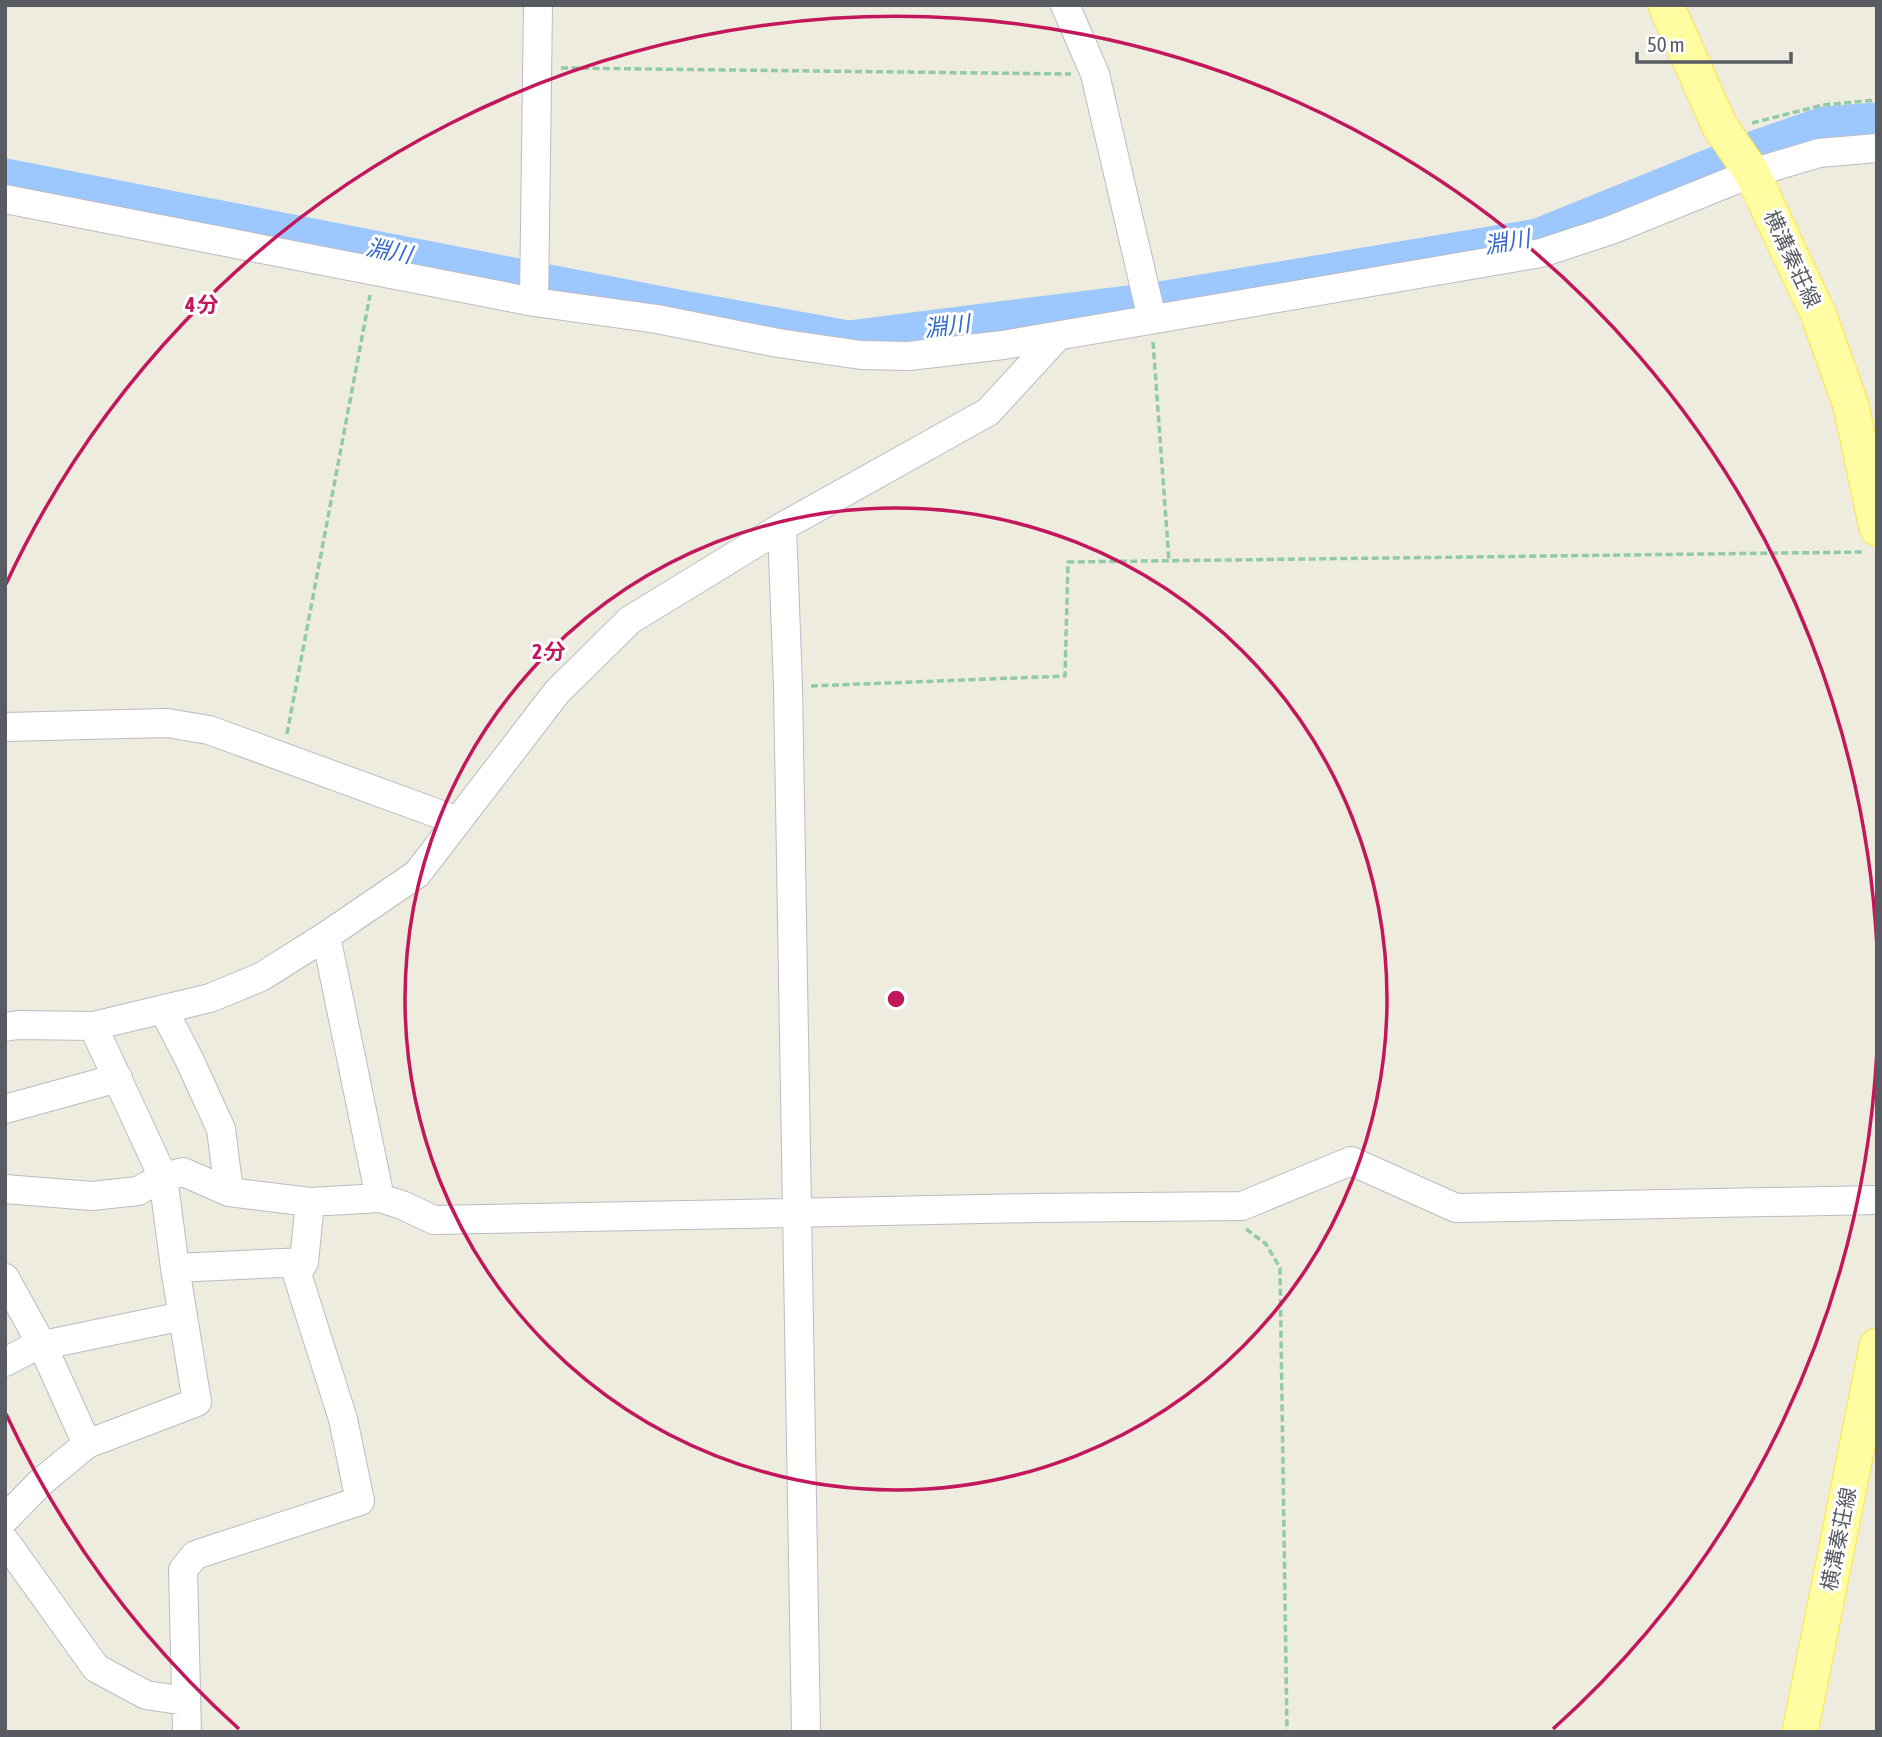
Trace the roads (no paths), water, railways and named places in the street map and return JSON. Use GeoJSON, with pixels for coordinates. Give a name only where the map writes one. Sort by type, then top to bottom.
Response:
{"type":"FeatureCollection","features":[{"type":"Feature","properties":{"kind":"main road","name":"横溝秦荘線"},"geometry":{"type":"LineString","coordinates":[[1666,5],[1719,125],[1752,173],[1819,317],[1852,406],[1877,528]]}},
{"type":"Feature","properties":{"kind":"main road","name":"横溝秦荘線"},"geometry":{"type":"LineString","coordinates":[[1800,1732],[1877,1346]]}},
{"type":"Feature","properties":{"kind":"street"},"geometry":{"type":"LineString","coordinates":[[534,302],[538,5]]}},
{"type":"Feature","properties":{"kind":"street"},"geometry":{"type":"LineString","coordinates":[[1065,5],[1095,74],[1152,319]]}},
{"type":"Feature","properties":{"kind":"street"},"geometry":{"type":"LineString","coordinates":[[5,199],[534,302],[657,319],[778,343],[862,355],[909,356],[1057,337],[1541,254],[1611,230],[1752,173],[1819,153],[1877,148]]}},
{"type":"Feature","properties":{"kind":"street"},"geometry":{"type":"LineString","coordinates":[[5,1027],[93,1026],[210,998],[261,977],[326,936],[417,874],[557,692],[630,620],[782,527],[988,412],[1057,337]]}},
{"type":"Feature","properties":{"kind":"street"},"geometry":{"type":"LineString","coordinates":[[782,527],[788,687],[806,1732]]}},
{"type":"Feature","properties":{"kind":"street"},"geometry":{"type":"LineString","coordinates":[[5,727],[167,723],[209,730],[458,821]]}},
{"type":"Feature","properties":{"kind":"street"},"geometry":{"type":"LineString","coordinates":[[326,936],[380,1198]]}},
{"type":"Feature","properties":{"kind":"street"},"geometry":{"type":"LineString","coordinates":[[163,1009],[220,1129],[229,1192]]}},
{"type":"Feature","properties":{"kind":"street"},"geometry":{"type":"LineString","coordinates":[[93,1026],[163,1177],[197,1402],[87,1444],[40,1483],[7,1535],[96,1668],[146,1695],[186,1701]]}},
{"type":"Feature","properties":{"kind":"street"},"geometry":{"type":"LineString","coordinates":[[5,1109],[118,1078]]}},
{"type":"Feature","properties":{"kind":"street"},"geometry":{"type":"LineString","coordinates":[[5,1189],[92,1196],[138,1191],[163,1177],[183,1172],[229,1192],[310,1202],[380,1198],[434,1220],[1242,1206],[1351,1161],[1456,1208],[1877,1199]]}},
{"type":"Feature","properties":{"kind":"street"},"geometry":{"type":"LineString","coordinates":[[187,1732],[183,1570],[195,1555],[360,1501],[343,1419],[297,1274],[304,1262],[310,1202]]}},
{"type":"Feature","properties":{"kind":"street"},"geometry":{"type":"LineString","coordinates":[[175,1268],[304,1262]]}},
{"type":"Feature","properties":{"kind":"street"},"geometry":{"type":"LineString","coordinates":[[5,1278],[41,1343],[87,1444]]}},
{"type":"Feature","properties":{"kind":"street"},"geometry":{"type":"LineString","coordinates":[[5,1362],[41,1343],[48,1344],[183,1316]]}},
{"type":"Feature","properties":{"kind":"waterway","name":"淵川"},"geometry":{"type":"LineString","coordinates":[[5,177],[848,339],[1160,300],[1538,237],[1758,148],[1824,125],[1877,121]]}}]}
